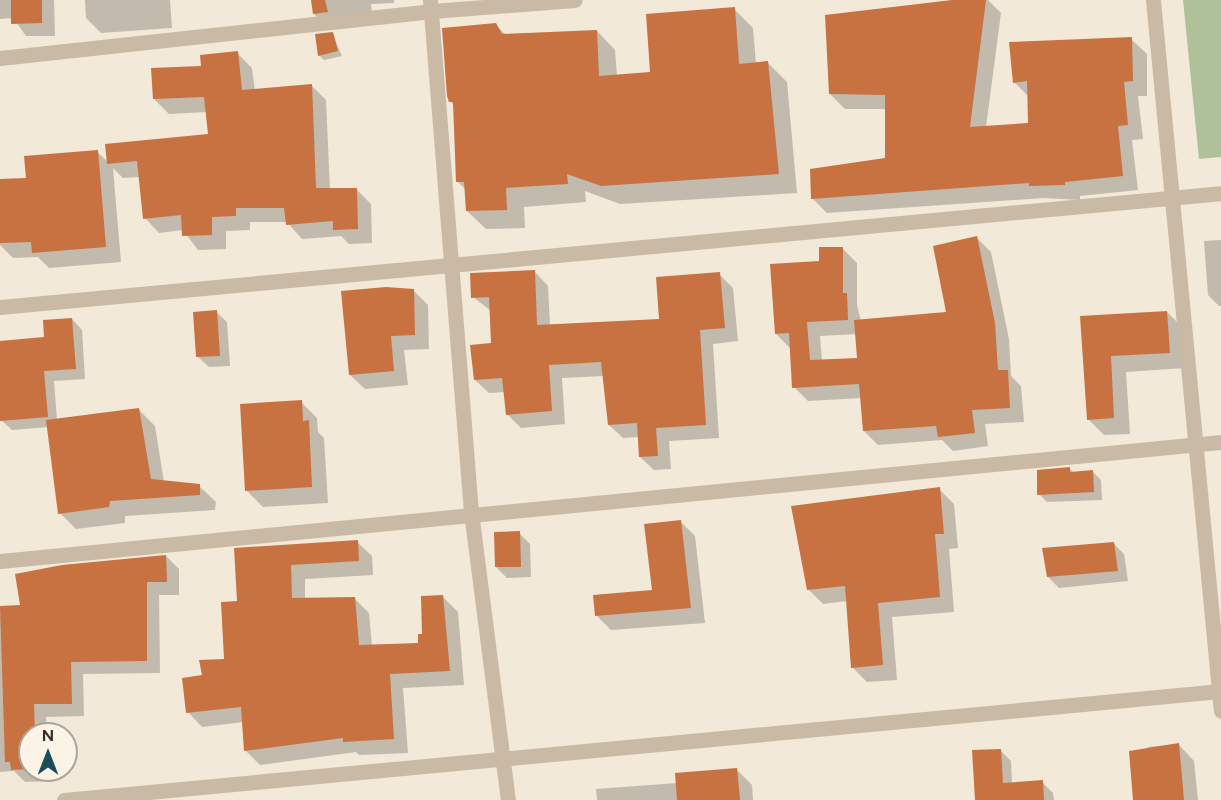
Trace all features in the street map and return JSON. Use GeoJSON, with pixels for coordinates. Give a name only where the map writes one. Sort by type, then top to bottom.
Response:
{"type":"FeatureCollection","features":[{"type":"Feature","properties":{"kind":"street"},"geometry":{"type":"LineString","coordinates":[[0,58],[431,6],[575,0]]}},
{"type":"Feature","properties":{"kind":"street"},"geometry":{"type":"LineString","coordinates":[[1153,0],[1221,711]]}},
{"type":"Feature","properties":{"kind":"street"},"geometry":{"type":"LineString","coordinates":[[431,6],[471,512],[508,800]]}},
{"type":"Feature","properties":{"kind":"street"},"geometry":{"type":"LineString","coordinates":[[0,307],[1221,193]]}},
{"type":"Feature","properties":{"kind":"street"},"geometry":{"type":"LineString","coordinates":[[0,561],[471,512],[1221,442]]}},
{"type":"Feature","properties":{"kind":"street"},"geometry":{"type":"LineString","coordinates":[[64,800],[1220,691]]}},
{"type":"Feature","properties":{"kind":"green space"},"geometry":{"type":"Polygon","coordinates":[[[1183,0],[1221,0],[1221,157],[1199,159],[1183,0]]]}},
{"type":"Feature","properties":{"kind":"building"},"geometry":{"type":"Polygon","coordinates":[[[11,0],[42,0],[42,23],[11,24],[11,0]]]}},
{"type":"Feature","properties":{"kind":"building"},"geometry":{"type":"Polygon","coordinates":[[[311,0],[325,0],[328,12],[313,14],[311,0]]]}},
{"type":"Feature","properties":{"kind":"building"},"geometry":{"type":"Polygon","coordinates":[[[952,0],[986,0],[970,127],[1028,123],[1027,81],[1013,83],[1009,42],[1132,37],[1133,81],[1124,82],[1128,125],[1118,126],[1123,176],[1065,182],[1065,185],[1029,186],[1029,183],[811,199],[810,169],[885,158],[885,95],[829,94],[825,15],[952,0]]]}},
{"type":"Feature","properties":{"kind":"building"},"geometry":{"type":"Polygon","coordinates":[[[735,7],[739,64],[768,61],[779,174],[601,186],[567,174],[568,184],[506,188],[507,210],[466,211],[464,182],[456,182],[453,102],[449,102],[447,96],[442,28],[496,23],[502,34],[597,30],[599,76],[650,72],[646,14],[735,7]]]}},
{"type":"Feature","properties":{"kind":"building"},"geometry":{"type":"Polygon","coordinates":[[[333,32],[338,51],[318,56],[315,34],[333,32]]]}},
{"type":"Feature","properties":{"kind":"building"},"geometry":{"type":"Polygon","coordinates":[[[238,51],[242,90],[312,84],[316,188],[357,188],[358,229],[333,230],[333,221],[286,225],[284,208],[236,208],[236,216],[212,217],[212,235],[182,236],[181,215],[143,219],[137,161],[107,164],[105,144],[208,134],[204,97],[153,99],[151,68],[201,66],[200,55],[238,51]]]}},
{"type":"Feature","properties":{"kind":"building"},"geometry":{"type":"Polygon","coordinates":[[[98,150],[106,247],[32,253],[31,242],[0,243],[0,179],[26,178],[24,156],[98,150]]]}},
{"type":"Feature","properties":{"kind":"building"},"geometry":{"type":"Polygon","coordinates":[[[977,236],[995,323],[998,370],[1008,370],[1010,408],[972,410],[975,433],[938,437],[936,426],[863,431],[859,384],[792,388],[789,333],[775,334],[770,264],[819,261],[819,247],[843,247],[843,293],[847,293],[848,320],[807,322],[810,360],[857,358],[854,320],[946,312],[933,246],[977,236]]]}},
{"type":"Feature","properties":{"kind":"building"},"geometry":{"type":"Polygon","coordinates":[[[535,270],[537,325],[659,319],[656,277],[720,272],[725,328],[700,330],[706,425],[656,428],[658,456],[639,457],[637,423],[608,425],[601,362],[549,365],[552,411],[506,415],[502,378],[474,380],[470,345],[491,343],[489,297],[471,298],[470,273],[535,270]]]}},
{"type":"Feature","properties":{"kind":"building"},"geometry":{"type":"Polygon","coordinates":[[[386,287],[414,289],[415,335],[391,336],[394,371],[349,375],[341,291],[386,287]]]}},
{"type":"Feature","properties":{"kind":"building"},"geometry":{"type":"Polygon","coordinates":[[[217,310],[220,356],[196,357],[193,312],[217,310]]]}},
{"type":"Feature","properties":{"kind":"building"},"geometry":{"type":"Polygon","coordinates":[[[1167,311],[1170,353],[1111,356],[1114,418],[1087,420],[1080,316],[1167,311]]]}},
{"type":"Feature","properties":{"kind":"building"},"geometry":{"type":"Polygon","coordinates":[[[72,318],[76,369],[44,371],[48,417],[0,421],[0,341],[44,337],[43,320],[72,318]]]}},
{"type":"Feature","properties":{"kind":"building"},"geometry":{"type":"Polygon","coordinates":[[[302,400],[303,421],[309,420],[312,487],[245,491],[240,404],[302,400]]]}},
{"type":"Feature","properties":{"kind":"building"},"geometry":{"type":"Polygon","coordinates":[[[139,408],[151,479],[200,484],[200,495],[110,501],[109,507],[58,514],[46,420],[139,408]]]}},
{"type":"Feature","properties":{"kind":"building"},"geometry":{"type":"Polygon","coordinates":[[[1070,467],[1070,472],[1093,470],[1094,492],[1037,495],[1037,470],[1070,467]]]}},
{"type":"Feature","properties":{"kind":"building"},"geometry":{"type":"Polygon","coordinates":[[[940,487],[944,534],[935,534],[940,597],[878,603],[883,665],[851,668],[845,586],[807,590],[791,506],[940,487]]]}},
{"type":"Feature","properties":{"kind":"building"},"geometry":{"type":"Polygon","coordinates":[[[681,520],[691,608],[595,616],[593,595],[652,590],[644,524],[681,520]]]}},
{"type":"Feature","properties":{"kind":"building"},"geometry":{"type":"Polygon","coordinates":[[[520,531],[521,567],[495,567],[494,532],[520,531]]]}},
{"type":"Feature","properties":{"kind":"building"},"geometry":{"type":"Polygon","coordinates":[[[358,540],[359,561],[291,565],[292,598],[355,597],[359,645],[418,643],[418,634],[422,634],[421,596],[443,595],[450,671],[390,674],[394,739],[343,742],[343,738],[244,751],[241,707],[186,713],[182,678],[202,675],[199,660],[224,659],[221,602],[237,601],[234,548],[358,540]]]}},
{"type":"Feature","properties":{"kind":"building"},"geometry":{"type":"Polygon","coordinates":[[[1114,542],[1118,571],[1047,577],[1042,548],[1114,542]]]}},
{"type":"Feature","properties":{"kind":"building"},"geometry":{"type":"Polygon","coordinates":[[[166,555],[167,582],[147,582],[147,661],[71,662],[72,704],[34,704],[35,722],[18,722],[18,770],[11,770],[10,762],[5,762],[0,606],[20,605],[15,574],[62,565],[166,555]]]}},
{"type":"Feature","properties":{"kind":"building"},"geometry":{"type":"Polygon","coordinates":[[[1179,743],[1184,800],[1133,800],[1129,751],[1179,743]]]}},
{"type":"Feature","properties":{"kind":"building"},"geometry":{"type":"Polygon","coordinates":[[[1001,749],[1003,783],[1043,780],[1044,800],[975,800],[972,750],[1001,749]]]}},
{"type":"Feature","properties":{"kind":"building"},"geometry":{"type":"Polygon","coordinates":[[[737,768],[740,800],[677,800],[675,773],[737,768]]]}}]}
